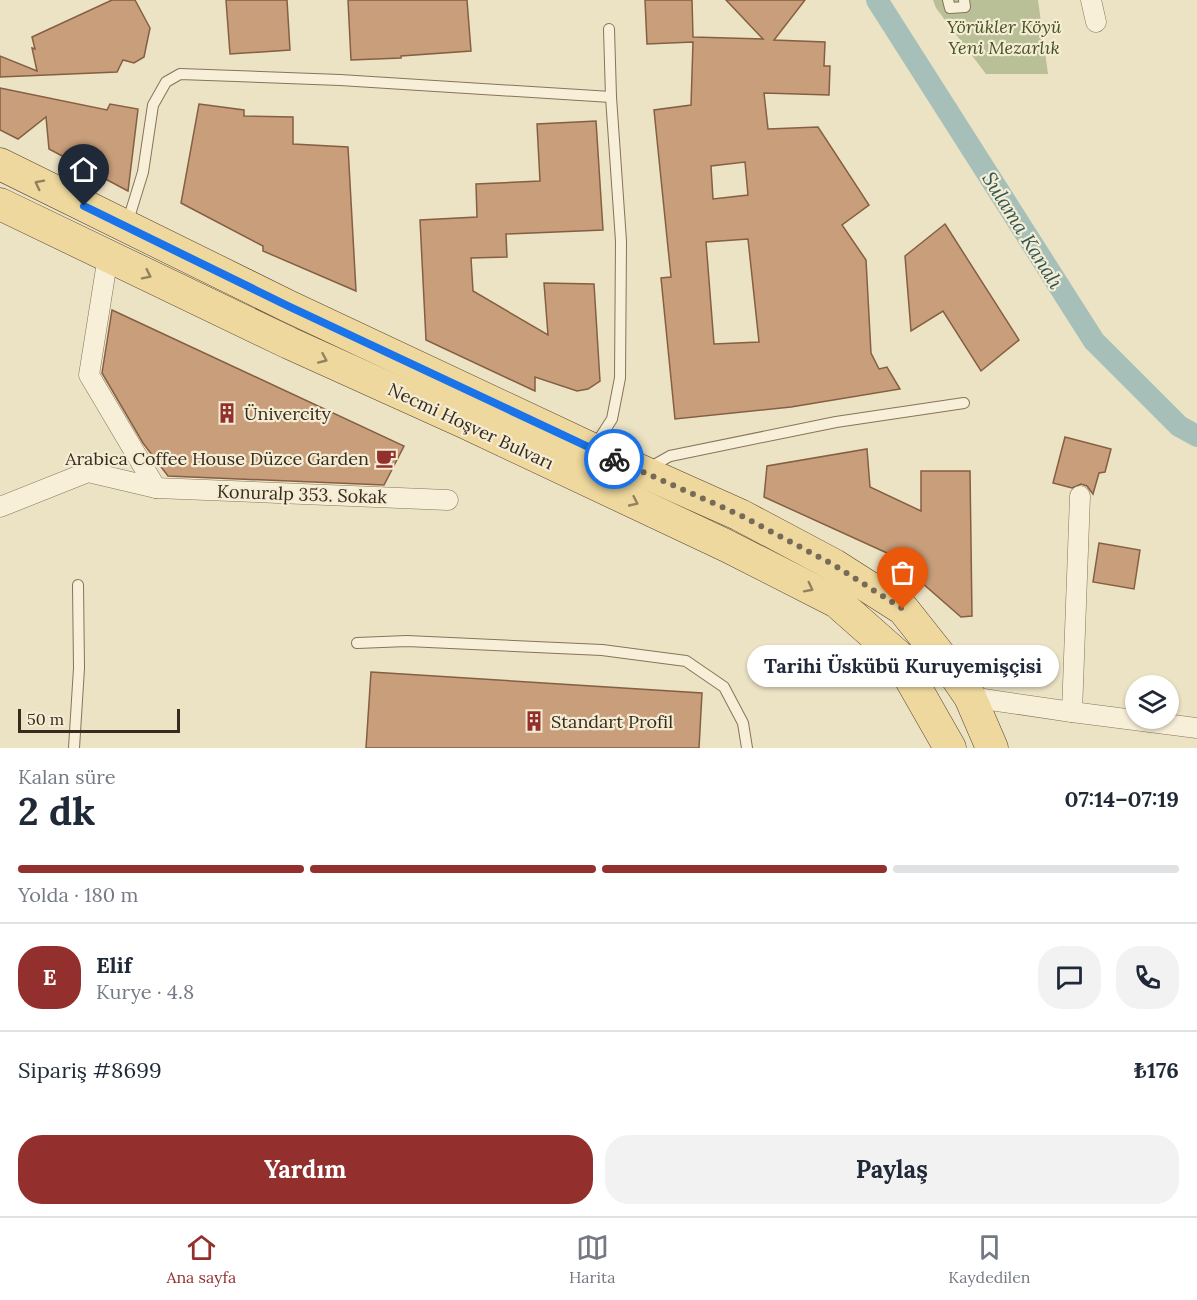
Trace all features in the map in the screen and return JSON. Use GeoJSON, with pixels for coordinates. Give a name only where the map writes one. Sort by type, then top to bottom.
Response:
{"type":"FeatureCollection","features":[{"type":"Feature","properties":{"kind":"main road","name":"Necmi Hoşver Bulvarı"},"geometry":{"type":"LineString","coordinates":[[0,164],[288,306],[592,449],[740,515],[834,565],[903,609],[970,697],[992,748]]}},
{"type":"Feature","properties":{"kind":"main road","name":"Necmi Hoşver Bulvarı"},"geometry":{"type":"LineString","coordinates":[[0,204],[290,343],[727,546],[837,602],[897,655],[950,748]]}},
{"type":"Feature","properties":{"kind":"street"},"geometry":{"type":"LineString","coordinates":[[1091,0],[1096,22]]}},
{"type":"Feature","properties":{"kind":"street"},"geometry":{"type":"LineString","coordinates":[[108,256],[89,375],[156,488]]}},
{"type":"Feature","properties":{"kind":"street","name":"Konuralp 353. Sokak"},"geometry":{"type":"LineString","coordinates":[[0,507],[88,472],[156,488],[448,500]]}},
{"type":"Feature","properties":{"kind":"street"},"geometry":{"type":"LineString","coordinates":[[1072,712],[1080,496]]}},
{"type":"Feature","properties":{"kind":"street"},"geometry":{"type":"LineString","coordinates":[[970,697],[1197,728]]}},
{"type":"Feature","properties":{"kind":"lane"},"geometry":{"type":"LineString","coordinates":[[948,0],[950,8],[965,7],[964,0]]}},
{"type":"Feature","properties":{"kind":"lane"},"geometry":{"type":"LineString","coordinates":[[592,449],[612,419],[620,378],[621,241],[611,97],[609,29]]}},
{"type":"Feature","properties":{"kind":"lane"},"geometry":{"type":"LineString","coordinates":[[126,226],[143,172],[153,105],[165,82],[180,74],[340,80],[611,97]]}},
{"type":"Feature","properties":{"kind":"lane"},"geometry":{"type":"LineString","coordinates":[[642,472],[670,456],[836,422],[964,403]]}},
{"type":"Feature","properties":{"kind":"lane"},"geometry":{"type":"LineString","coordinates":[[74,748],[79,668],[78,585]]}},
{"type":"Feature","properties":{"kind":"lane"},"geometry":{"type":"LineString","coordinates":[[357,643],[407,641],[602,650],[686,661],[724,687],[743,723],[747,748]]}},
{"type":"Feature","properties":{"kind":"green space","name":"Yörükler Köyü Yeni Mezarlık"},"geometry":{"type":"Polygon","coordinates":[[[933,0],[1038,0],[1048,74],[986,74],[936,8],[933,0]]]}},
{"type":"Feature","properties":{"kind":"building"},"geometry":{"type":"Polygon","coordinates":[[[112,0],[135,0],[150,28],[144,57],[134,63],[123,60],[117,72],[0,77],[0,56],[37,71],[32,37],[112,0]]]}},
{"type":"Feature","properties":{"kind":"building"},"geometry":{"type":"Polygon","coordinates":[[[226,0],[287,0],[290,50],[230,54],[226,0]]]}},
{"type":"Feature","properties":{"kind":"building"},"geometry":{"type":"Polygon","coordinates":[[[348,0],[467,0],[471,51],[351,60],[348,0]]]}},
{"type":"Feature","properties":{"kind":"building"},"geometry":{"type":"Polygon","coordinates":[[[645,0],[692,0],[693,37],[763,39],[726,0],[805,0],[774,40],[825,42],[824,66],[830,66],[829,95],[764,93],[768,129],[818,127],[869,205],[842,225],[866,260],[871,353],[879,369],[887,367],[900,389],[791,407],[675,419],[661,278],[671,277],[654,110],[691,105],[693,42],[647,44],[645,0]],[[745,162],[711,166],[713,199],[748,195],[745,162]],[[748,239],[706,242],[714,344],[759,342],[748,239]]]}},
{"type":"Feature","properties":{"kind":"building"},"geometry":{"type":"Polygon","coordinates":[[[0,88],[107,110],[110,104],[138,109],[128,191],[49,149],[46,117],[18,139],[0,130],[0,88]]]}},
{"type":"Feature","properties":{"kind":"building"},"geometry":{"type":"Polygon","coordinates":[[[199,104],[244,110],[244,116],[293,117],[293,144],[348,147],[356,291],[263,251],[263,246],[181,203],[199,104]]]}},
{"type":"Feature","properties":{"kind":"building"},"geometry":{"type":"Polygon","coordinates":[[[596,121],[603,230],[506,234],[507,257],[471,258],[473,291],[548,335],[544,283],[594,284],[600,381],[588,389],[577,391],[535,377],[535,391],[426,340],[420,220],[477,217],[476,184],[540,181],[537,124],[596,121]]]}},
{"type":"Feature","properties":{"kind":"building"},"geometry":{"type":"Polygon","coordinates":[[[945,224],[1019,340],[981,371],[943,311],[911,331],[905,256],[945,224]]]}},
{"type":"Feature","properties":{"kind":"building","name":"Ünivercity"},"geometry":{"type":"Polygon","coordinates":[[[112,310],[404,446],[384,485],[168,476],[143,443],[102,373],[112,310]]]}},
{"type":"Feature","properties":{"kind":"building"},"geometry":{"type":"Polygon","coordinates":[[[1065,437],[1111,449],[1105,472],[1099,473],[1093,494],[1087,486],[1081,484],[1072,488],[1053,483],[1065,437]]]}},
{"type":"Feature","properties":{"kind":"building"},"geometry":{"type":"Polygon","coordinates":[[[867,449],[870,487],[921,511],[921,471],[970,471],[972,616],[961,617],[897,561],[898,558],[764,497],[767,466],[867,449]]]}},
{"type":"Feature","properties":{"kind":"building"},"geometry":{"type":"Polygon","coordinates":[[[1099,543],[1140,550],[1134,589],[1093,582],[1099,543]]]}},
{"type":"Feature","properties":{"kind":"building","name":"Standart Profil"},"geometry":{"type":"Polygon","coordinates":[[[371,672],[702,693],[699,748],[366,748],[371,672]]]}},
{"type":"Feature","properties":{"kind":"waterway","name":"Sulama Kanalı"},"geometry":{"type":"LineString","coordinates":[[877,0],[1094,341],[1179,426],[1197,436]]}},
{"type":"Feature","properties":{"kind":"way so far"},"geometry":{"type":"LineString","coordinates":[[614,459],[740,515],[834,565],[903,609]]}},
{"type":"Feature","properties":{"kind":"place","name":"Ünivercity"},"geometry":{"type":"Point","coordinates":[227,413]}},
{"type":"Feature","properties":{"kind":"place","name":"Arabica Coffee House Düzce Garden"},"geometry":{"type":"Point","coordinates":[386,458]}},
{"type":"Feature","properties":{"kind":"place","name":"Tarihi Üskübü Kuruyemişçisi"},"geometry":{"type":"Point","coordinates":[903,609]}},
{"type":"Feature","properties":{"kind":"place","name":"Standart Profil"},"geometry":{"type":"Point","coordinates":[534,721]}},
{"type":"Feature","properties":{"kind":"route"},"geometry":{"type":"LineString","coordinates":[[84,206],[288,306],[614,459]]}}]}
